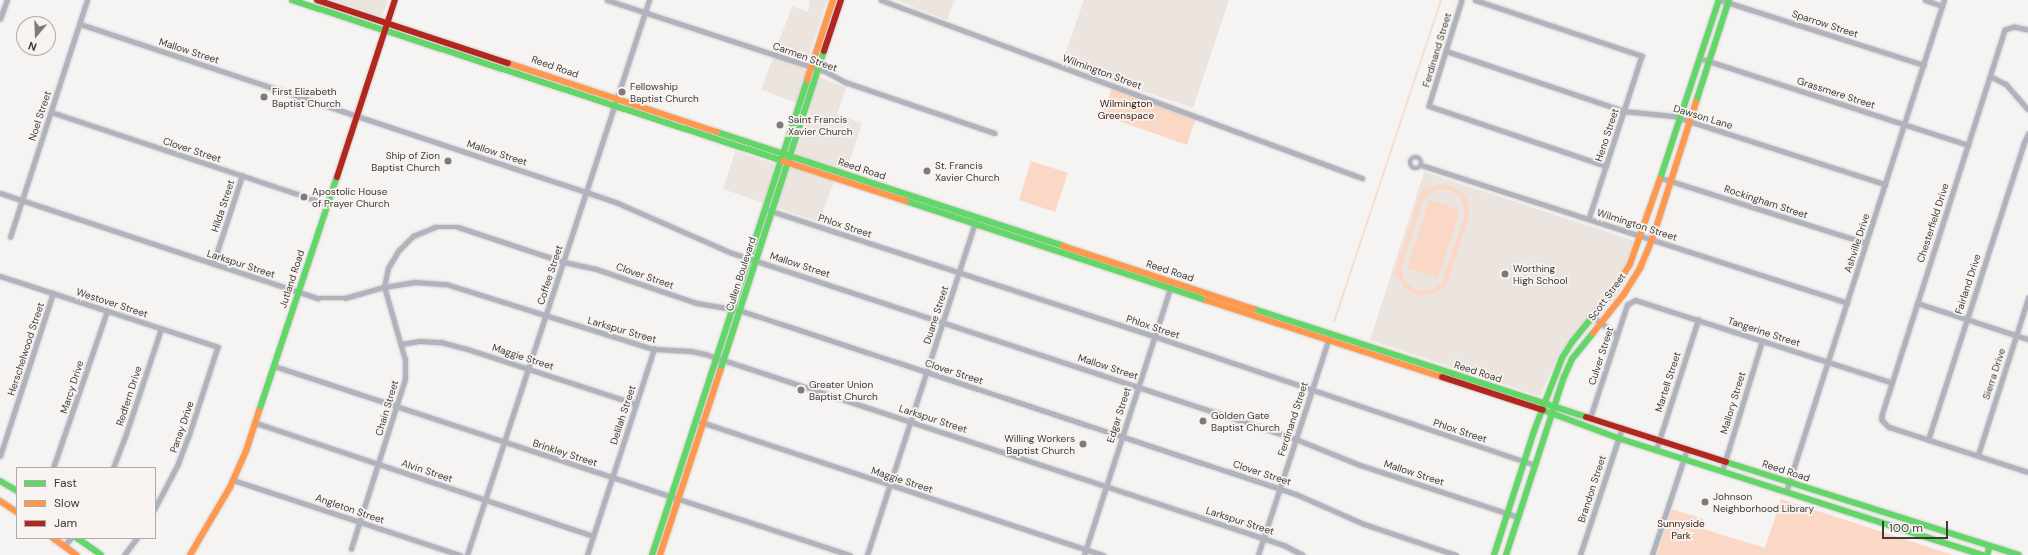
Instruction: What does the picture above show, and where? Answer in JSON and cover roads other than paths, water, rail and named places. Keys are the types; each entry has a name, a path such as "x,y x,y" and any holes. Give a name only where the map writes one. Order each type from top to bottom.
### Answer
{"street":[{"name":"Noel Street","path":"10,237 88,0"},
{"name":"Reed Road","path":"292,0 714,138 1122,274 1225,307 1330,334 1553,407 2019,555"},
{"name":"Reed Road","path":"316,0 1227,300 1328,340 1551,414 1618,438 1982,555"},
{"path":"313,7 316,0"},
{"name":"Jutland Road","path":"190,555 233,480 256,423 395,0"},
{"name":"Carmen Street","path":"607,0 811,67 845,82 995,133"},
{"name":"Coffee Street","path":"467,555 649,0"},
{"name":"Cullen Boulevard","path":"652,555 833,0"},
{"name":"Cullen Boulevard","path":"660,555 841,0"},
{"name":"Wilmington Street","path":"880,0 1362,178"},
{"name":"Ferdinand Street","path":"1462,0 1429,106 1606,166"},
{"name":"Heno Street","path":"1475,0 1642,56 1589,219"},
{"name":"Sparrow Street","path":"1719,0 1729,1 1924,65"},
{"name":"Scott Street","path":"1494,555 1524,461 1562,358 1592,316 1615,289 1630,264 1661,178 1719,0"},
{"path":"1925,0 1942,6"},
{"name":"Ashville Drive","path":"1786,492 1944,0"},
{"name":"Scott Street","path":"1506,555 1553,407 1572,359 1624,294 1640,268 1652,240 1729,1"},
{"path":"0,2 6,2 0,19"},
{"name":"Mallow Street","path":"80,24 586,192 618,203 697,238 748,258 1296,439 1360,465 1518,517"},
{"name":"Chesterfield Drive","path":"1928,440 1889,427 1884,423 1882,416 1891,382 1990,76 2007,29 2014,27 2028,30"},
{"path":"452,53 455,45"},
{"name":"Dawson Lane","path":"1446,51 1624,111 1640,114 1665,114 1680,118 1885,184"},
{"name":"Grassmere Street","path":"1699,58 1968,145"},
{"path":"527,77 530,70"},
{"path":"1990,76 2006,84 2028,109"},
{"name":"Clover Street","path":"51,112 327,204"},
{"path":"714,138 716,132"},
{"name":"Fairland Drive","path":"1928,440 1966,319 2023,145 2028,134"},
{"name":"Wilmington Street","path":"1422,165 1847,303"},
{"name":"Hilda Street","path":"213,264 242,176"},
{"path":"855,185 857,178"},
{"name":"Rockingham Street","path":"1661,178 1866,243"},
{"name":"Larkspur Street","path":"0,194 318,298 345,298 384,287 415,282 446,284 654,350 691,351 911,421 1263,538 1284,545 1303,555"},
{"path":"915,205 917,198"},
{"name":"Phlox Street","path":"765,209 1154,336 1535,465"},
{"name":"Duane Street","path":"867,555 975,225 976,217"},
{"name":"Chain Street","path":"352,549 405,379 405,360 402,344 394,324 384,287 388,268 399,250 413,236 435,227 441,227"},
{"name":"Clover Street","path":"441,227 458,227 564,262 596,269 697,303 739,310 1280,488 1364,524 1456,555"},
{"path":"1029,243 1032,235"},
{"path":"1076,258 1078,251"},
{"path":"1122,274 1125,266"},
{"name":"Westover Street","path":"0,276 218,348"},
{"name":"Edgar Street","path":"1084,555 1172,282"},
{"name":"Herschelwood Street","path":"0,456 53,293"},
{"name":"Sierra Drive","path":"1978,455 2028,298"},
{"path":"1225,307 1227,300"},
{"name":"Tangerine Street","path":"1631,301 1638,300 1891,382"},
{"name":"Culver Street","path":"1590,418 1627,305 1631,301"},
{"path":"1917,303 2028,339"},
{"name":"Marcy Drive","path":"53,467 107,311"},
{"path":"1592,316 1601,324 1617,334"},
{"name":"Martell Street","path":"1656,450 1698,320"},
{"name":"Redfern Drive","path":"113,467 124,440 161,329"},
{"name":"Ferdinand Street","path":"1258,555 1330,334"},
{"name":"Maggie Street","path":"402,344 419,341 441,342 636,404"},
{"name":"Mallory Street","path":"1722,471 1762,341"},
{"name":"Panay Drive","path":"156,507 167,488 184,451 218,348"},
{"name":"Delilah Street","path":"587,555 654,350"},
{"name":"Brinkley Street","path":"274,366 397,408 612,478 672,495 850,555"},
{"path":"1480,391 1482,384"},
{"name":"Maggie Street","path":"696,421 1104,555"},
{"name":"Alvin Street","path":"256,423 593,536"},
{"name":"Brandon Street","path":"1580,555 1622,428"},
{"path":"1928,440 2028,471"},
{"path":"1652,555 1687,449"},
{"name":"Angleton Street","path":"233,480 460,555"},
{"path":"0,481 16,490"},
{"path":"1837,509 1840,499"},
{"path":"0,502 16,511"},
{"path":"1888,524 1891,515"},
{"path":"1939,541 1942,531"},
{"path":"54,539 76,555"},
{"path":"64,546 70,539"},
{"path":"78,539 101,555"},
{"path":"124,555 136,539"},
{"path":"1987,555 1990,546"}],"waterway":[{"path":"1334,322 1441,0"}],"place":[{"name":"Fellowship Baptist Church","path":"622,92"},
{"name":"First Elizabeth Baptist Church","path":"264,97"},
{"name":"Saint Francis Xavier Church","path":"780,125"},
{"name":"Ship of Zion Baptist Church","path":"448,161"},
{"name":"St. Francis Xavier Church","path":"927,171"},
{"name":"Apostolic House of Prayer Church","path":"304,197"},
{"name":"Worthing High School","path":"1505,274"},
{"name":"Greater Union Baptist Church","path":"801,390"},
{"name":"Golden Gate Baptist Church","path":"1203,421"},
{"name":"Willing Workers Baptist Church","path":"1083,444"},
{"name":"Johnson Neighborhood Library","path":"1705,502"}],"park label":[{"name":"Wilmington Greenspace","path":"1126,108"},
{"name":"Sunnyside Park","path":"1681,528"}]}
